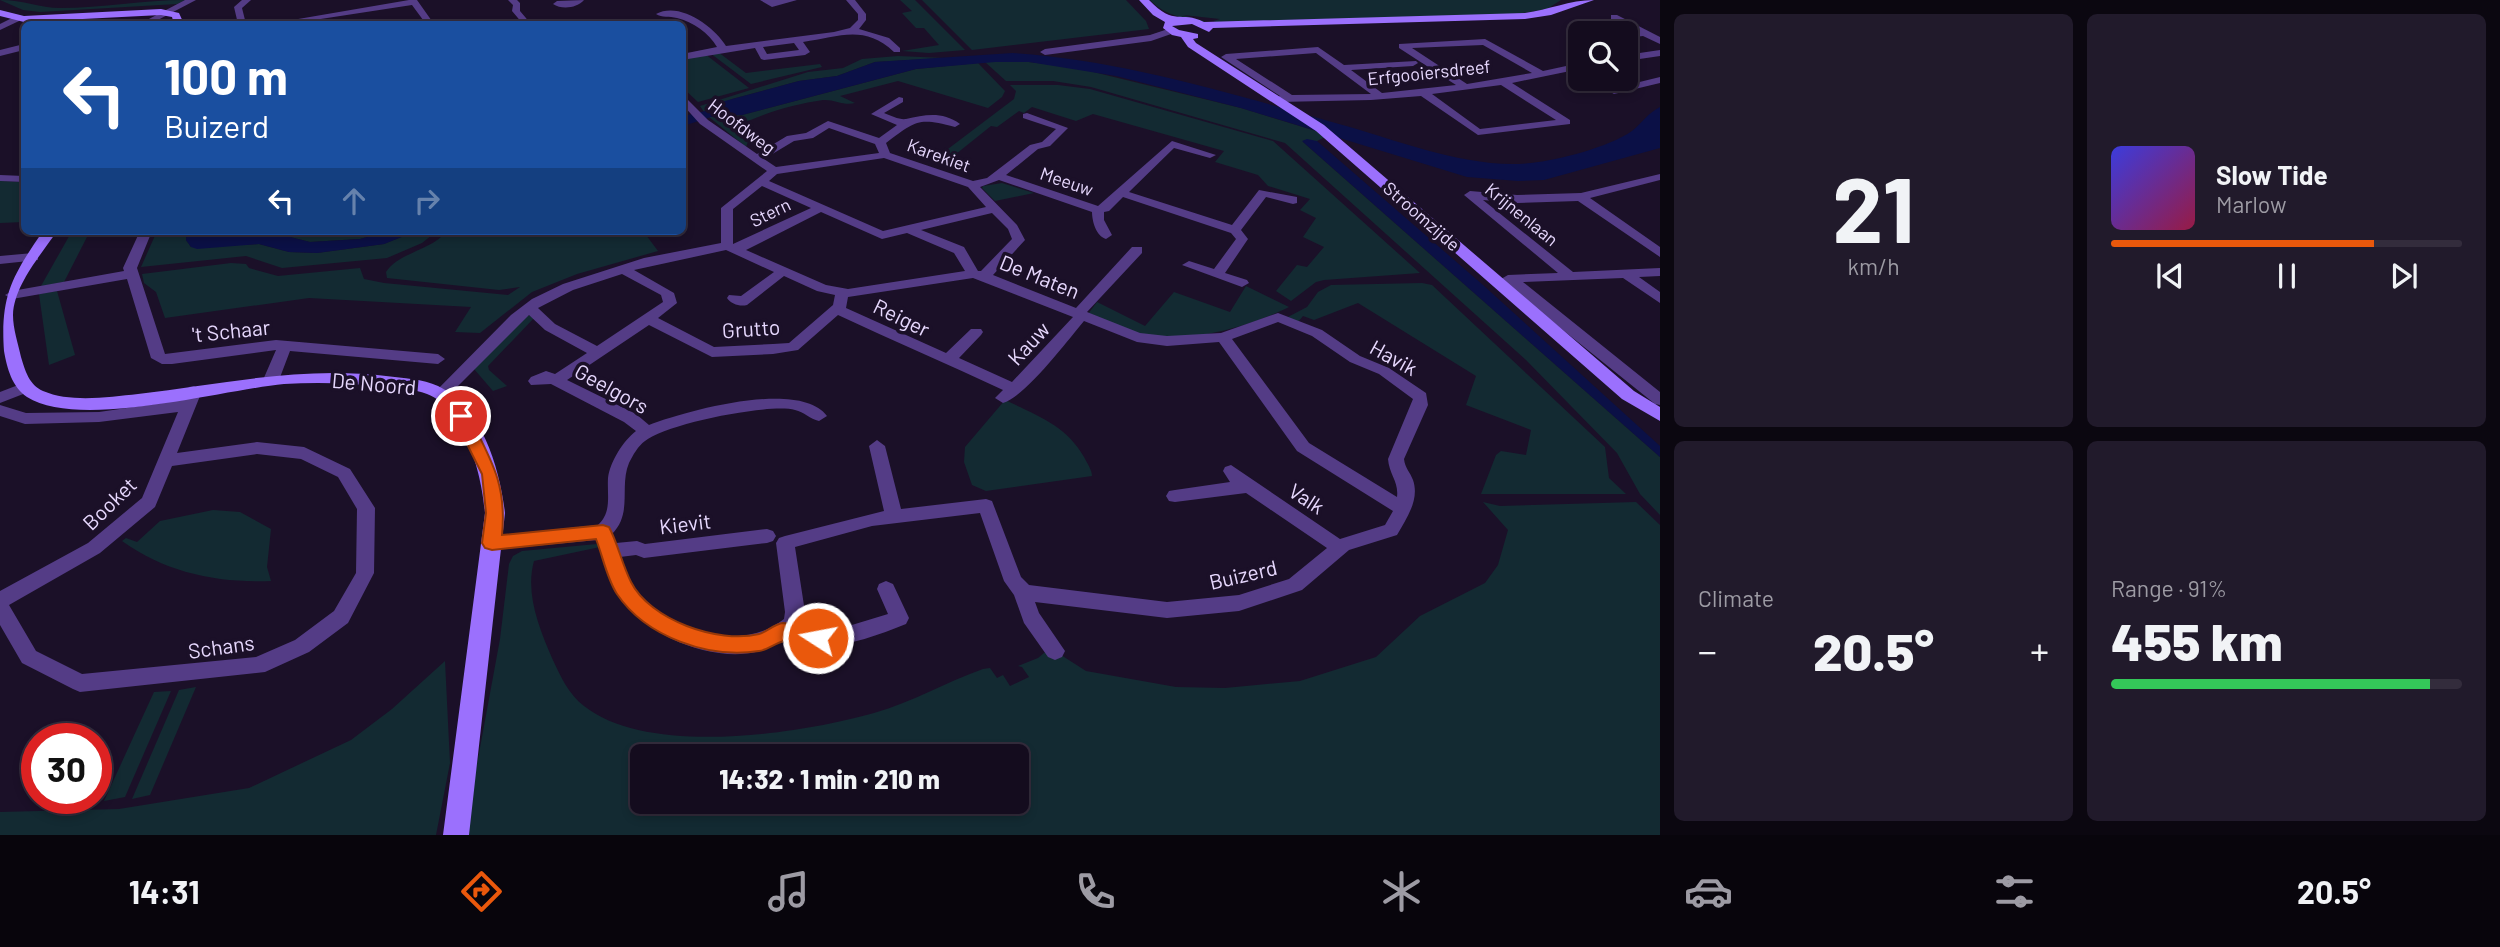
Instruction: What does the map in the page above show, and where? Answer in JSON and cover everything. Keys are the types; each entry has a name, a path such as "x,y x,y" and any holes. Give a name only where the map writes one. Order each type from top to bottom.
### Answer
{"street":[{"path":"151,20 191,0"},
{"path":"241,21 238,7 247,0"},
{"path":"512,0 517,5 516,11 524,21"},
{"path":"557,4 575,4 580,0"},
{"path":"764,0 772,4 793,0"},
{"path":"850,0 862,14 862,20 853,30"},
{"path":"1144,0 1185,35 1206,34 1207,27"},
{"path":"1045,52 1151,38 1174,24 1207,27 1244,23 1525,16 1548,13 1572,2 1589,0"},
{"path":"292,21 379,9 413,1 428,21"},
{"path":"660,14 671,12 697,23 719,39 723,49"},
{"path":"0,13 16,19 168,13 176,15 178,21"},
{"path":"1614,17 1660,41"},
{"path":"0,27 16,19"},
{"path":"686,56 758,45 764,57 805,52 797,40 853,30 886,40 897,50"},
{"path":"1638,34 1644,33"},
{"name":"Stroomzijde","path":"1185,35 1192,45 1287,102 1336,141 1629,394 1660,427"},
{"path":"1198,36 1199,44 1205,52"},
{"path":"1465,87 1402,46 1485,42 1541,74"},
{"path":"0,53 21,48"},
{"path":"1287,102 1226,57 1318,50 1380,96"},
{"path":"1638,56 1660,54"},
{"path":"1644,55 1660,64"},
{"path":"1342,68 1413,63"},
{"name":"Erfgooiersdreef","path":"1287,102 1424,93 1568,70"},
{"path":"1638,85 1660,80"},
{"path":"1424,93 1478,132 1566,122 1504,82"},
{"path":"899,100 876,114 905,124"},
{"name":"Hoofdweg","path":"686,102 704,122 774,171 727,208 731,248"},
{"path":"880,142 918,116 931,116 956,124"},
{"path":"972,185 991,181 1034,147 1045,144 1063,128 1027,116"},
{"path":"756,159 791,138 809,136 828,124 880,142 885,155"},
{"name":"Meeuw","path":"998,176 1098,209 1104,208 1172,144 1210,155"},
{"name":"Karekiet","path":"774,171 885,155 972,185 1013,228 1018,240 978,275"},
{"path":"0,177 21,179"},
{"name":"Krijnenlaan","path":"1571,277 1470,195 1517,199 1581,197 1660,177"},
{"name":"Stern","path":"762,182 882,235 993,209"},
{"path":"1630,185 1660,190"},
{"name":"Meeuw","path":"1121,193 1235,230"},
{"path":"1217,274 1242,239 1235,230 1264,193 1293,200"},
{"path":"1581,197 1660,253"},
{"name":"Stern","path":"731,248 820,208"},
{"path":"1098,209 1098,220 1106,235"},
{"name":"Stern","path":"908,229 959,250 978,275"},
{"path":"0,398 26,387 16,369 6,309 47,235"},
{"path":"12,295 131,274 130,268 144,235"},
{"path":"441,394 528,307 560,290 623,269 731,248"},
{"name":"De Maten","path":"731,248 827,290 842,293 978,275 1137,337 1167,341 1223,337 1278,317"},
{"name":"Kauw","path":"1008,393 1023,381 1137,250"},
{"path":"0,260 33,257"},
{"path":"1189,265 1242,283"},
{"path":"623,269 667,293 670,303 648,318"},
{"path":"734,298 742,302 783,271"},
{"path":"1496,280 1660,272"},
{"name":"'t Schaar","path":"131,274 159,358 173,359 271,345 438,359"},
{"path":"1627,274 1660,299"},
{"path":"1511,279 1660,400"},
{"path":"837,309 841,306 842,293"},
{"name":"Geelgors","path":"528,307 550,327 596,352"},
{"name":"Grutto","path":"648,318 712,352 793,346 837,309"},
{"name":"Reiger","path":"837,309 929,354 949,359 1008,393"},
{"name":"Havik","path":"1278,317 1317,333 1355,359 1384,370 1421,397 1396,459 1397,469 1404,475 1408,492 1403,509"},
{"name":"Geelgors","path":"556,380 648,318"},
{"name":"Reiger","path":"949,359 976,332"},
{"path":"1223,337 1303,447 1403,509"},
{"path":"271,380 279,356 286,346"},
{"name":"Geelgors","path":"536,381 546,376 556,380 630,418 648,432"},
{"name":"De Noord","path":"0,410 25,419 99,417 271,380 317,378 422,387 441,394 461,416 490,474 495,513 455,834"},
{"name":"De Noord","path":"26,387 37,395 59,401 88,403 191,398"},
{"name":"Stroomzijde","path":"1629,394 1660,415"},
{"name":"Booket","path":"0,600 94,548 149,502 191,398"},
{"path":"492,543 603,532 612,525 617,516 618,471 621,463 638,438 648,432 713,412 769,405 795,404 819,416"},
{"path":"877,446 894,516"},
{"name":"Schans","path":"0,607 29,657 80,684 258,666 302,646 341,617 365,573 366,508 344,473 304,453 257,448 166,461"},
{"name":"Valk","path":"1231,471 1235,477 1340,548"},
{"path":"1175,496 1248,486"},
{"path":"603,532 629,596 642,610 670,628 694,637 730,645 761,643 785,631 793,623 795,612 785,543 863,521 986,506 1013,581 1022,591 1031,617 1055,651"},
{"name":"Buizerd","path":"1022,591 1167,610 1231,604 1295,585 1340,548 1391,530 1403,509"},
{"name":"Kievit","path":"609,551 637,548 645,551 767,536"},
{"path":"785,631 796,636 818,638 865,632 899,618 886,589"}],"shaded area":[{"path":"0,0 60,8 185,0 177,4 40,12 23,10"},
{"path":"900,0 915,0 965,50 929,53 902,51 939,45 924,28 916,28 902,13 912,11"},
{"path":"922,0 1126,0 1146,21 1149,29 972,50"},
{"path":"1150,0 1561,0 1547,9 1518,14 1216,22 1213,21 1220,19 1183,15 1210,23 1170,14"},
{"path":"718,52 746,73 820,64 822,67 751,84 710,53"},
{"path":"1013,53 1095,63 1259,101 1434,152 1508,164 1555,159 1610,142 1632,131 1660,107 1660,148 1544,180 1467,177 1241,108 1116,76 1029,62 995,62 916,69 742,115 717,115 686,125 686,115 710,110 725,101 799,81 837,76 875,62"},
{"path":"705,54 749,88 698,102 686,91 686,59"},
{"path":"898,56 944,58 875,62 837,76 799,81 732,99 704,112 700,106 808,72 843,68 862,59"},
{"path":"985,62 1029,62 1077,68 1241,108 1316,131 1325,137 1317,141 1303,142 1660,457 1660,515 1640,494 1617,453 1526,360 1285,143 1091,87 1053,81 1006,81"},
{"path":"978,63 1005,91 1002,97 988,108 898,81 840,96 855,103 827,100 812,102 739,125 738,129 748,142 746,147 709,117 742,115 916,69"},
{"path":"1010,85 1058,85 1090,89 1273,141 1420,273 1324,280 1316,282 1291,301 1276,291 1297,265 1307,267 1324,247 1303,237 1316,218 1300,210 1310,199 1268,186 1258,175 1215,162 1224,151 1093,114 1076,121 1032,107 1024,113 1019,111 997,127 991,126 946,162 936,158 1014,99 1016,91"},
{"path":"1302,141 1317,141 1483,285 1660,446 1660,457"},
{"path":"0,181 21,182 21,222 0,223"},
{"path":"1002,183 1034,193 995,201 982,188"},
{"path":"70,235 88,235 64,282 41,286"},
{"path":"155,235 187,235 186,240 191,247 259,244 289,252 317,253 384,244 405,235 432,235 422,243 387,258 282,268 246,256 141,267"},
{"path":"187,235 282,235 310,242 360,239 374,235 405,235 384,244 317,253 289,252 259,244 197,249 191,247 186,240"},
{"path":"282,235 374,235 360,239 310,242"},
{"path":"443,235 646,235 658,251 577,274 532,292 480,333 455,332 471,307 309,298 165,318 156,292 144,283 142,274 231,263 246,264 249,268 278,276 360,268 364,279 384,283 508,295 520,287 499,290 387,278 386,272 392,265"},
{"path":"1331,285 1432,285 1605,447 1609,478 1626,494 1481,494 1496,455 1501,451 1526,455 1531,430 1466,405 1476,376 1358,303 1314,320 1303,316 1298,322 1286,318 1307,307 1318,292"},
{"path":"1246,286 1289,307 1235,327 1195,336 1175,337 1139,333 1088,314 1097,302 1145,326 1174,292 1230,312"},
{"path":"57,291 75,355 49,365 39,294"},
{"path":"526,315 535,317 488,366 507,386 493,391 474,369"},
{"path":"1005,400 1059,429 1077,446 1092,476 986,491 972,485 964,462 965,447"},
{"path":"1483,502 1500,506 1636,502 1660,525 1660,835 469,835 468,813 500,639 509,564 513,556 522,551 597,544 600,547 534,561 532,598 542,635 552,658 569,690 584,706 612,722 646,732 684,736 767,733 843,721 902,703 983,669 990,668 997,678 1003,675 1010,686 1029,677 1022,667 1018,666 1038,658 1050,648 1086,671 1176,687 1225,688 1300,681 1376,657 1420,616 1485,583 1498,565 1508,530"},
{"path":"213,510 240,512 271,529 267,567 271,581 231,580 193,574 157,561 122,541 126,538 137,542 160,521"},
{"path":"445,661 450,763 436,835 0,835 0,812 112,814 112,809 249,788 351,740 392,709"},
{"path":"196,687 150,795 132,799 179,690"},
{"path":"171,691 125,797 112,799 112,784 154,692"}],"route":[{"path":"461,416 490,474 494,490 492,543 603,532 624,588 642,610 659,623 694,637 730,645 761,643 785,631 796,636 818,638"}]}
